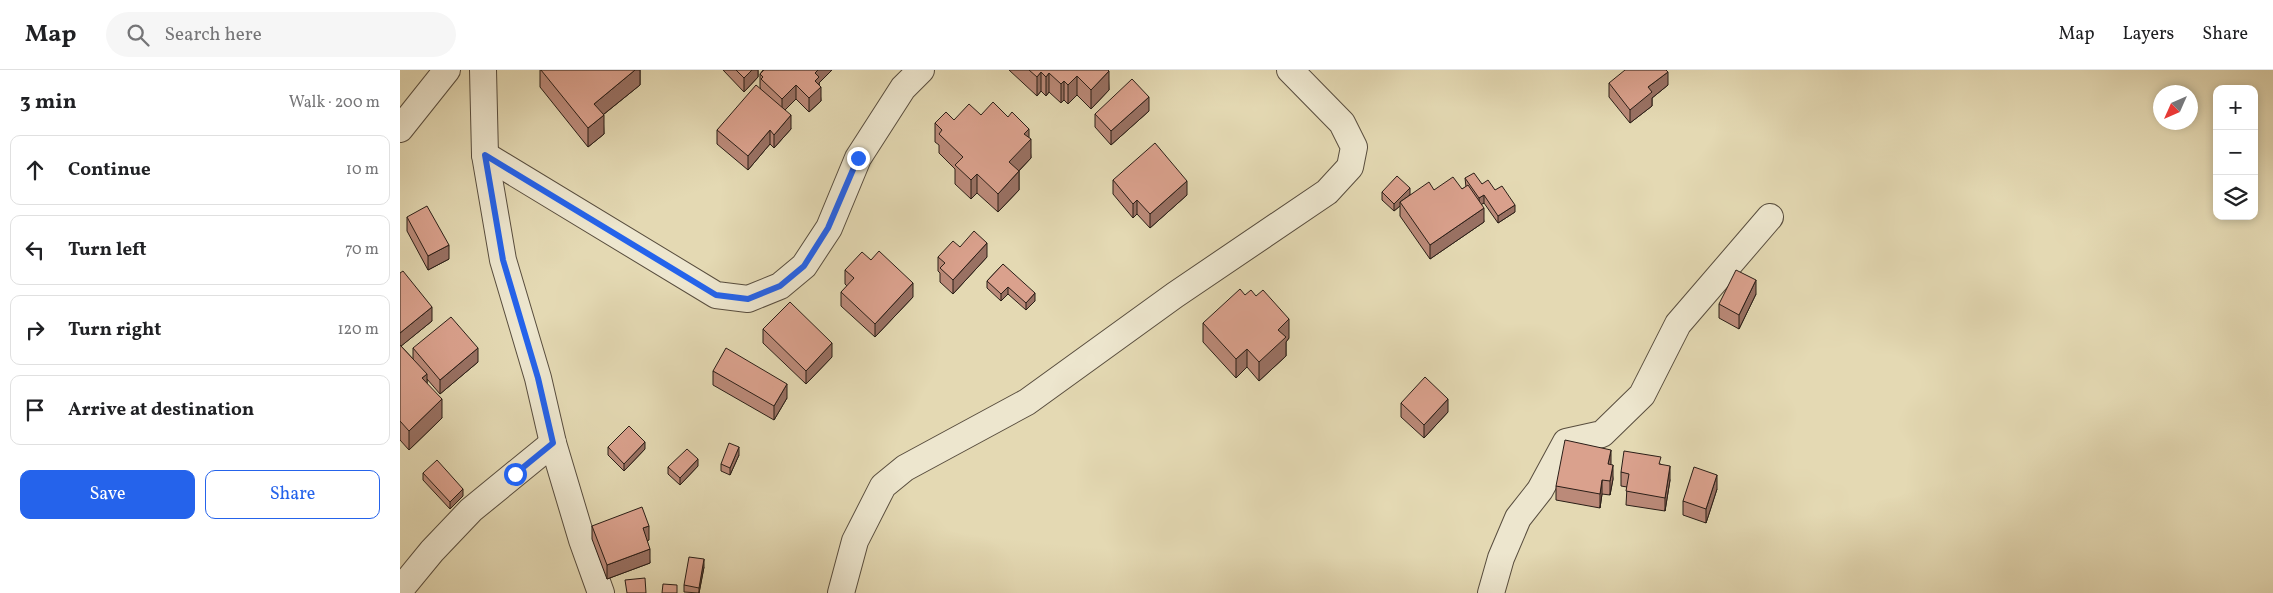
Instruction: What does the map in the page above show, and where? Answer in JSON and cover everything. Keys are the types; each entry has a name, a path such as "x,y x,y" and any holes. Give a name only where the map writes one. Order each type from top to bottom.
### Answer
{"street":[{"path":"400,129 447,70"},
{"path":"482,70 485,155 503,260 538,378 553,443 582,540 601,593"},
{"path":"485,155 716,295 748,299 780,286 804,266 828,228 858,158 903,88 921,70"},
{"path":"841,593 855,541 883,486 905,468 1027,402 1175,295 1327,192 1350,167 1354,147 1342,123 1290,70"},
{"path":"1491,593 1501,558 1518,518 1540,490 1566,442 1602,434 1642,395 1678,324 1770,217"},
{"path":"400,590 432,551 471,510 553,443"}],"building":[{"path":"541,70 635,70 594,104 604,115 588,128"},
{"path":"736,70 752,70 744,78"},
{"path":"764,70 818,70 815,73 819,77 815,81 821,87 809,98 796,85 782,99 761,79 763,77 760,74"},
{"path":"1029,70 1109,71 1091,90 1077,76 1068,85 1064,81 1061,84 1049,73 1046,77 1041,72 1037,77"},
{"path":"1625,70 1666,70 1668,72 1648,87 1652,92 1630,110 1609,83"},
{"path":"1132,79 1149,97 1111,131 1095,114"},
{"path":"756,85 791,115 774,135 770,130 748,156 717,130"},
{"path":"993,102 1008,117 1012,112 1029,129 1024,134 1031,139 1009,162 1019,171 998,194 977,174 971,180 955,165 963,157 939,134 942,130 935,123 946,112 954,120 969,104 981,115"},
{"path":"1155,143 1187,181 1150,214 1137,200 1133,204 1113,180"},
{"path":"1474,173 1482,184 1488,180 1495,190 1502,186 1515,205 1498,216 1484,195 1479,198 1465,178"},
{"path":"1397,176 1410,188 1394,204 1382,192"},
{"path":"1453,177 1462,189 1468,185 1484,208 1430,245 1400,202 1429,182 1434,190"},
{"path":"427,206 449,245 428,256 407,217"},
{"path":"974,231 987,243 953,280 940,268 945,263 938,257 953,241 960,247"},
{"path":"879,251 913,283 875,324 841,292 854,278 845,270 862,252 871,260"},
{"path":"1003,264 1035,293 1026,303 1008,287 1001,294 987,281"},
{"path":"1736,270 1756,280 1739,315 1719,304"},
{"path":"403,271 432,307 400,333 400,273"},
{"path":"1240,289 1245,295 1251,290 1256,296 1263,290 1289,319 1278,330 1286,337 1259,362 1247,349 1236,359 1203,323"},
{"path":"790,302 832,343 806,371 763,329"},
{"path":"451,317 478,348 440,380 413,348"},
{"path":"400,345 427,374 422,378 442,399 409,431 400,421"},
{"path":"726,348 787,384 774,406 713,371"},
{"path":"1425,377 1448,399 1424,425 1401,403"},
{"path":"629,426 645,442 624,464 608,447"},
{"path":"1565,440 1611,450 1608,464 1613,465 1610,481 1602,480 1600,494 1556,486"},
{"path":"729,443 739,447 730,468 721,464"},
{"path":"687,449 698,459 680,478 668,467"},
{"path":"1624,451 1661,457 1659,464 1670,466 1665,498 1626,491 1629,474 1621,472"},
{"path":"437,460 463,489 450,502 423,473"},
{"path":"1694,467 1717,475 1706,509 1683,501"},
{"path":"642,507 649,526 643,528 650,549 607,565 592,526"},
{"path":"689,557 704,559 699,588 684,585"},
{"path":"645,578 646,593 627,593 625,580"},
{"path":"663,584 677,585 677,593 662,593"}],"route":[{"path":"515,474 553,443 538,378 503,260 485,155 716,295 748,299 780,286 804,266 828,228 858,158"}]}
